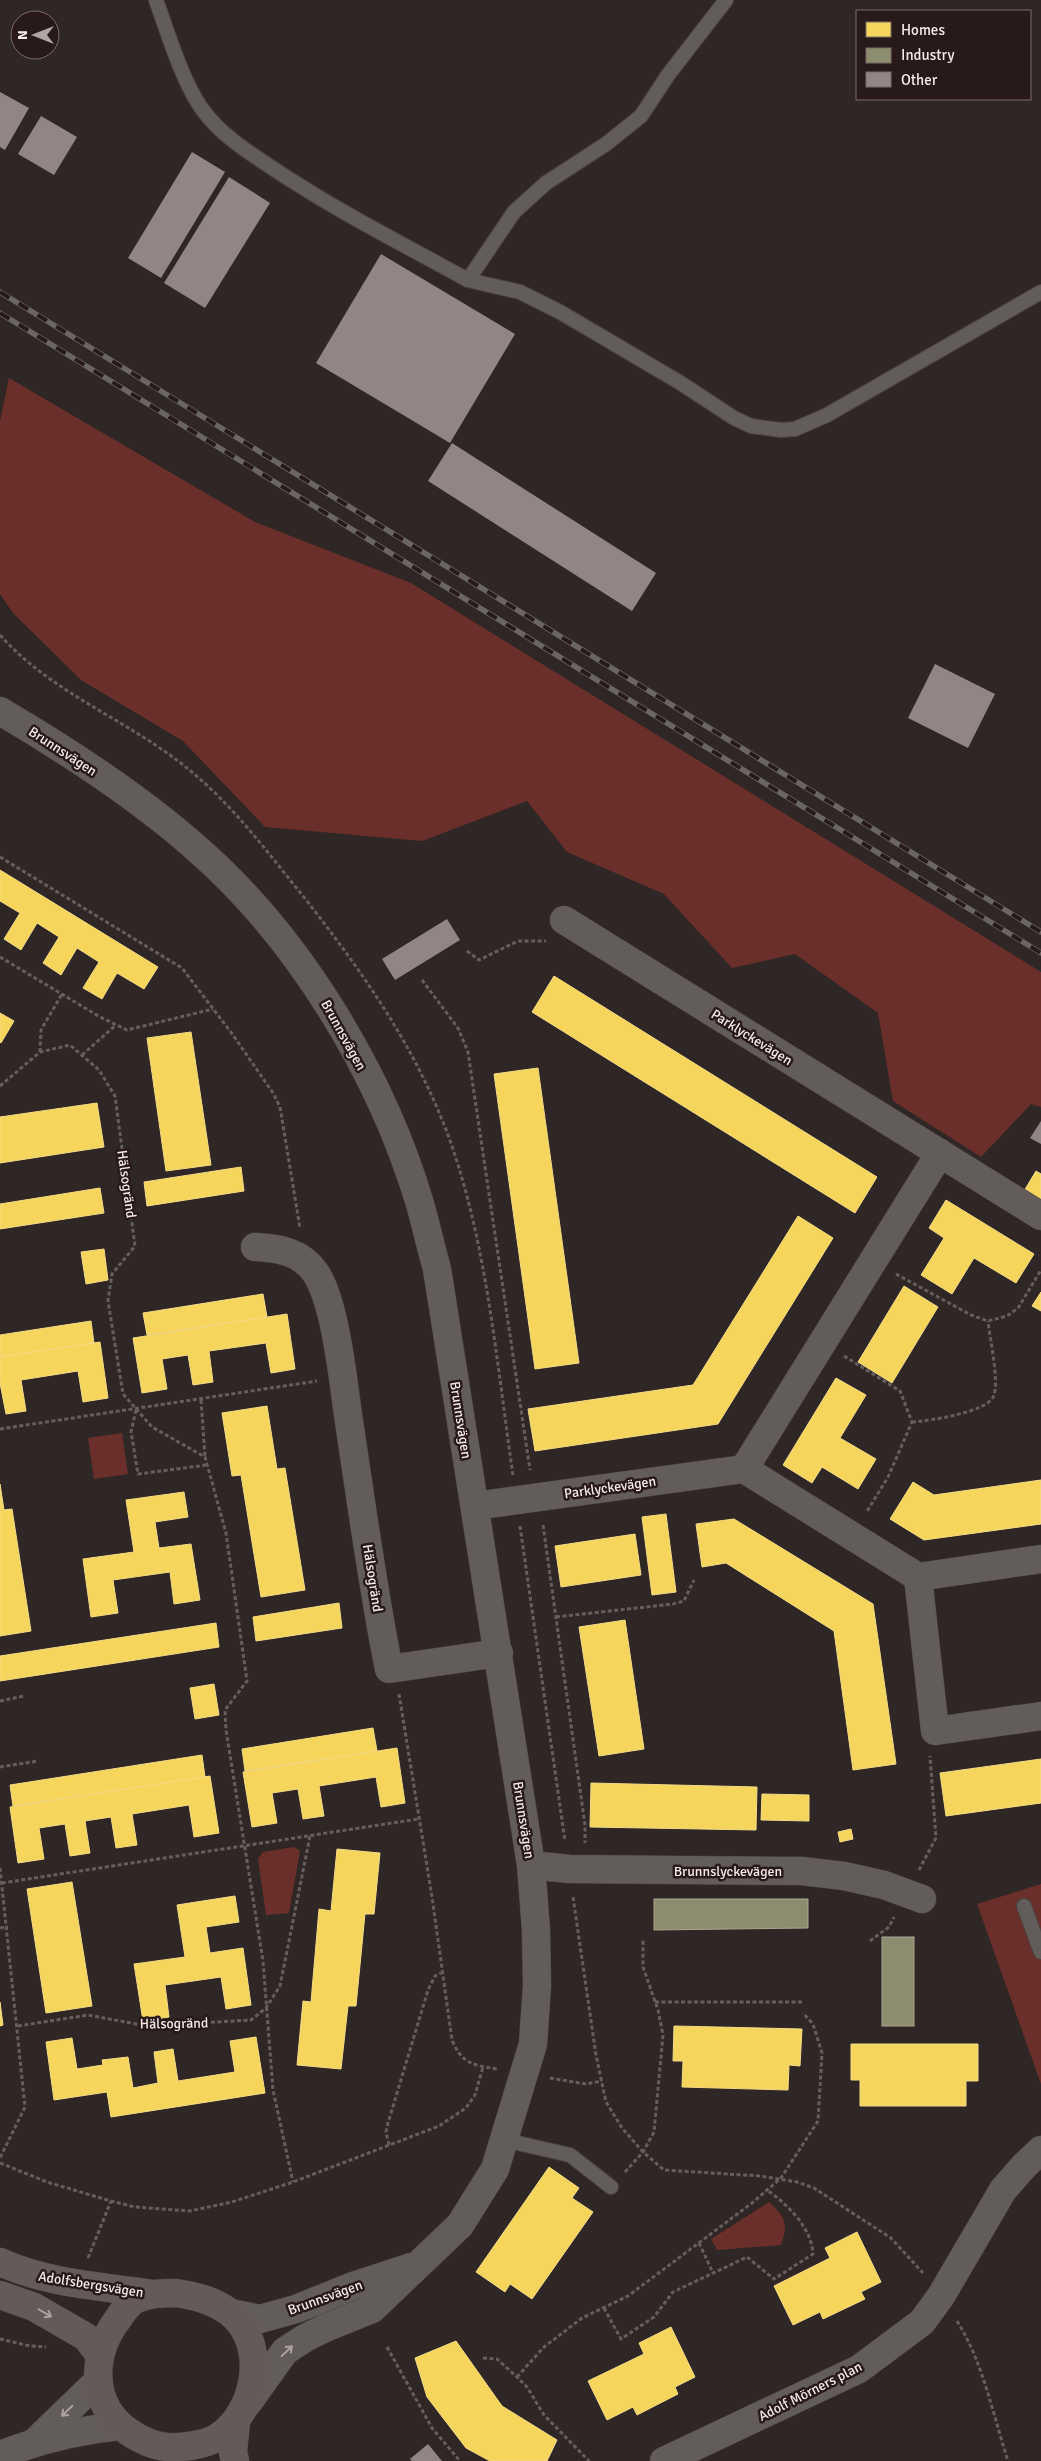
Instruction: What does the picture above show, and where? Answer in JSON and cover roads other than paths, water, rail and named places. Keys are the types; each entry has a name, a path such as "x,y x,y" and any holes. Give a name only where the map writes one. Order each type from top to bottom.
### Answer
{"main road":[{"name":"Adolfsbergsvägen","path":"0,2262 31,2274 76,2284 153,2294"},
{"path":"178,2461 129,2433 104,2406 98,2381 99,2354 109,2330 124,2310 137,2298 153,2294 176,2293 197,2296 214,2303 230,2313 242,2327 251,2344 253,2385 242,2413 233,2452 235,2461"},
{"path":"0,2295 34,2307 86,2336 99,2354"},
{"path":"129,2433 166,2447 195,2445 218,2438 242,2413"}],"street":[{"name":"Brunnsvägen","path":"0,711 88,766 159,816 196,847 248,898 298,957 343,1028 387,1116 419,1202 437,1269 531,1864 536,1930 537,1986 533,2044 495,2169 460,2225 372,2309 318,2331 285,2351 242,2413"},
{"name":"Parklyckevägen","path":"570,924 1041,1216"},
{"path":"940,1153 744,1469 918,1577 1041,1559"},
{"name":"Hälsogränd","path":"255,1247 276,1248 298,1255 315,1272 327,1295 342,1377 378,1614 389,1669 499,1653"},
{"name":"Parklyckevägen","path":"475,1506 744,1469"},
{"path":"918,1577 935,1731 1041,1716"},
{"name":"Brunnslyckevägen","path":"531,1864 584,1869 802,1871 844,1876 914,1896"},
{"name":"Adolf Mörners plan","path":"664,2461 859,2369 922,2322 940,2296 1003,2190 1041,2150"},
{"name":"Brunnsvägen","path":"230,2313 260,2319 296,2309 353,2286 417,2264"},
{"path":"36,2441 98,2381"},
{"path":"0,2455 36,2441 83,2430 129,2433"}],"lane":[{"path":"156,0 185,75 200,106 218,130 241,148 335,208 468,280 520,292 560,312 679,382 734,418 751,426 781,430 795,429 827,415 1041,292"},
{"path":"468,280 514,212 546,183 606,144 641,116 668,75 726,0"},
{"path":"1024,1906 1041,1952"},
{"path":"504,2140 570,2155 611,2187"}],"railway":[{"path":"0,292 1041,932"},
{"path":"0,313 1041,953"}]}
